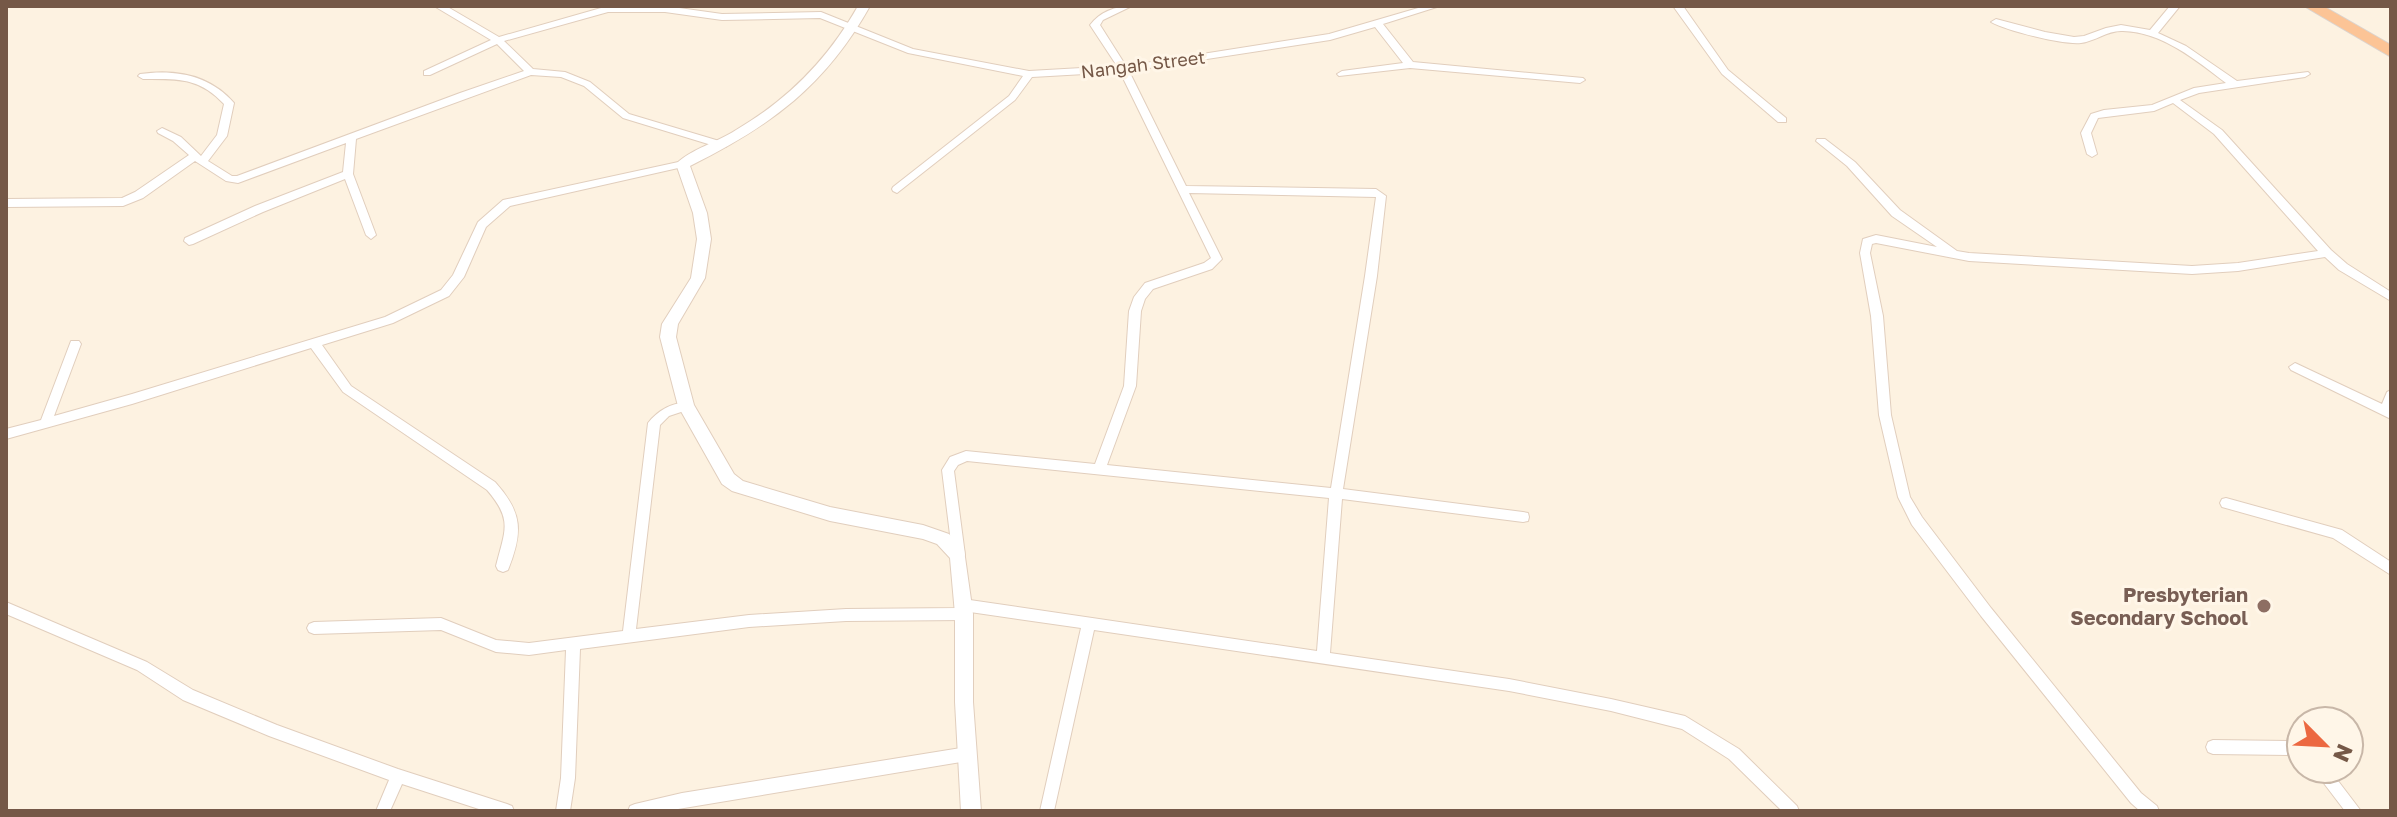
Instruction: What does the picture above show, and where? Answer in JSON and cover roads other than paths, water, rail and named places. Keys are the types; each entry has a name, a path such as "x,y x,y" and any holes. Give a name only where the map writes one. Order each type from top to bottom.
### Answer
{"highway":[{"path":"2312,6 2391,52"}],"street":[{"path":"439,6 498,40 530,72"},
{"path":"6,434 389,320 445,293 458,277 482,225 507,203 683,164 722,145 760,124 807,87 864,6"},
{"path":"1100,468 1130,386 1135,311 1140,297 1149,286 1208,266 1217,259 1123,69 1095,25 1100,18 1127,6"},
{"name":"Nangah Street","path":"819,10 911,51 1029,74 1123,69 1330,37 1435,6"},
{"path":"1678,6 1725,72 1782,120"},
{"path":"2152,34 2175,6"},
{"path":"427,73 498,40 608,9 665,9 722,17 819,10"},
{"path":"1996,22 2073,40 2090,38 2110,29 2152,34 2187,51 2236,85"},
{"path":"1378,24 1410,65"},
{"path":"1342,74 1410,65 1580,80"},
{"path":"162,131 230,179 238,180 530,72 562,74 587,84 626,116 722,145"},
{"path":"897,189 1012,98 1029,74"},
{"path":"2092,154 2086,133 2094,116 2106,112 2151,109 2197,90 2305,74"},
{"path":"6,203 123,202 199,158 222,136 229,103 215,86 196,79 143,76"},
{"path":"2173,99 2218,132 2327,253 2343,267 2391,297"},
{"path":"351,138 348,174 371,235"},
{"path":"1821,141 1851,164 1896,213 1957,255"},
{"path":"683,164 700,213 704,239 698,278 670,324 668,337 686,406 728,479 738,486 830,514 923,532 943,539 958,555"},
{"path":"189,241 348,174"},
{"path":"1181,189 1376,193 1381,196 1336,494 1323,658"},
{"path":"2152,811 2136,798 1986,612 1917,521 1904,497 1885,415 1877,316 1865,253 1867,242 1876,239 1957,255 2192,270 2238,267 2327,253"},
{"path":"314,343 347,389 491,486 508,503 514,519 503,566"},
{"path":"45,424 75,344"},
{"path":"2295,367 2388,413 2391,395"},
{"path":"629,635 654,423 665,413 686,406"},
{"path":"971,811 964,609 948,470 954,461 966,456 1100,468 1523,517"},
{"path":"2226,503 2337,534 2391,569"},
{"path":"6,608 142,666 188,695 274,731 507,811"},
{"path":"314,628 441,624 496,646 529,649 763,620 964,609 1089,623 1509,685 1685,723 1734,754 1792,811"},
{"path":"1047,811 1089,623"},
{"path":"563,811 568,778 573,643"},
{"path":"2213,747 2285,748"},
{"path":"635,811 682,800 967,754"},
{"path":"383,811 398,776"},
{"path":"2333,785 2354,811"}],"place":[{"name":"Presbyterian Secondary School","path":"2264,606"}]}
